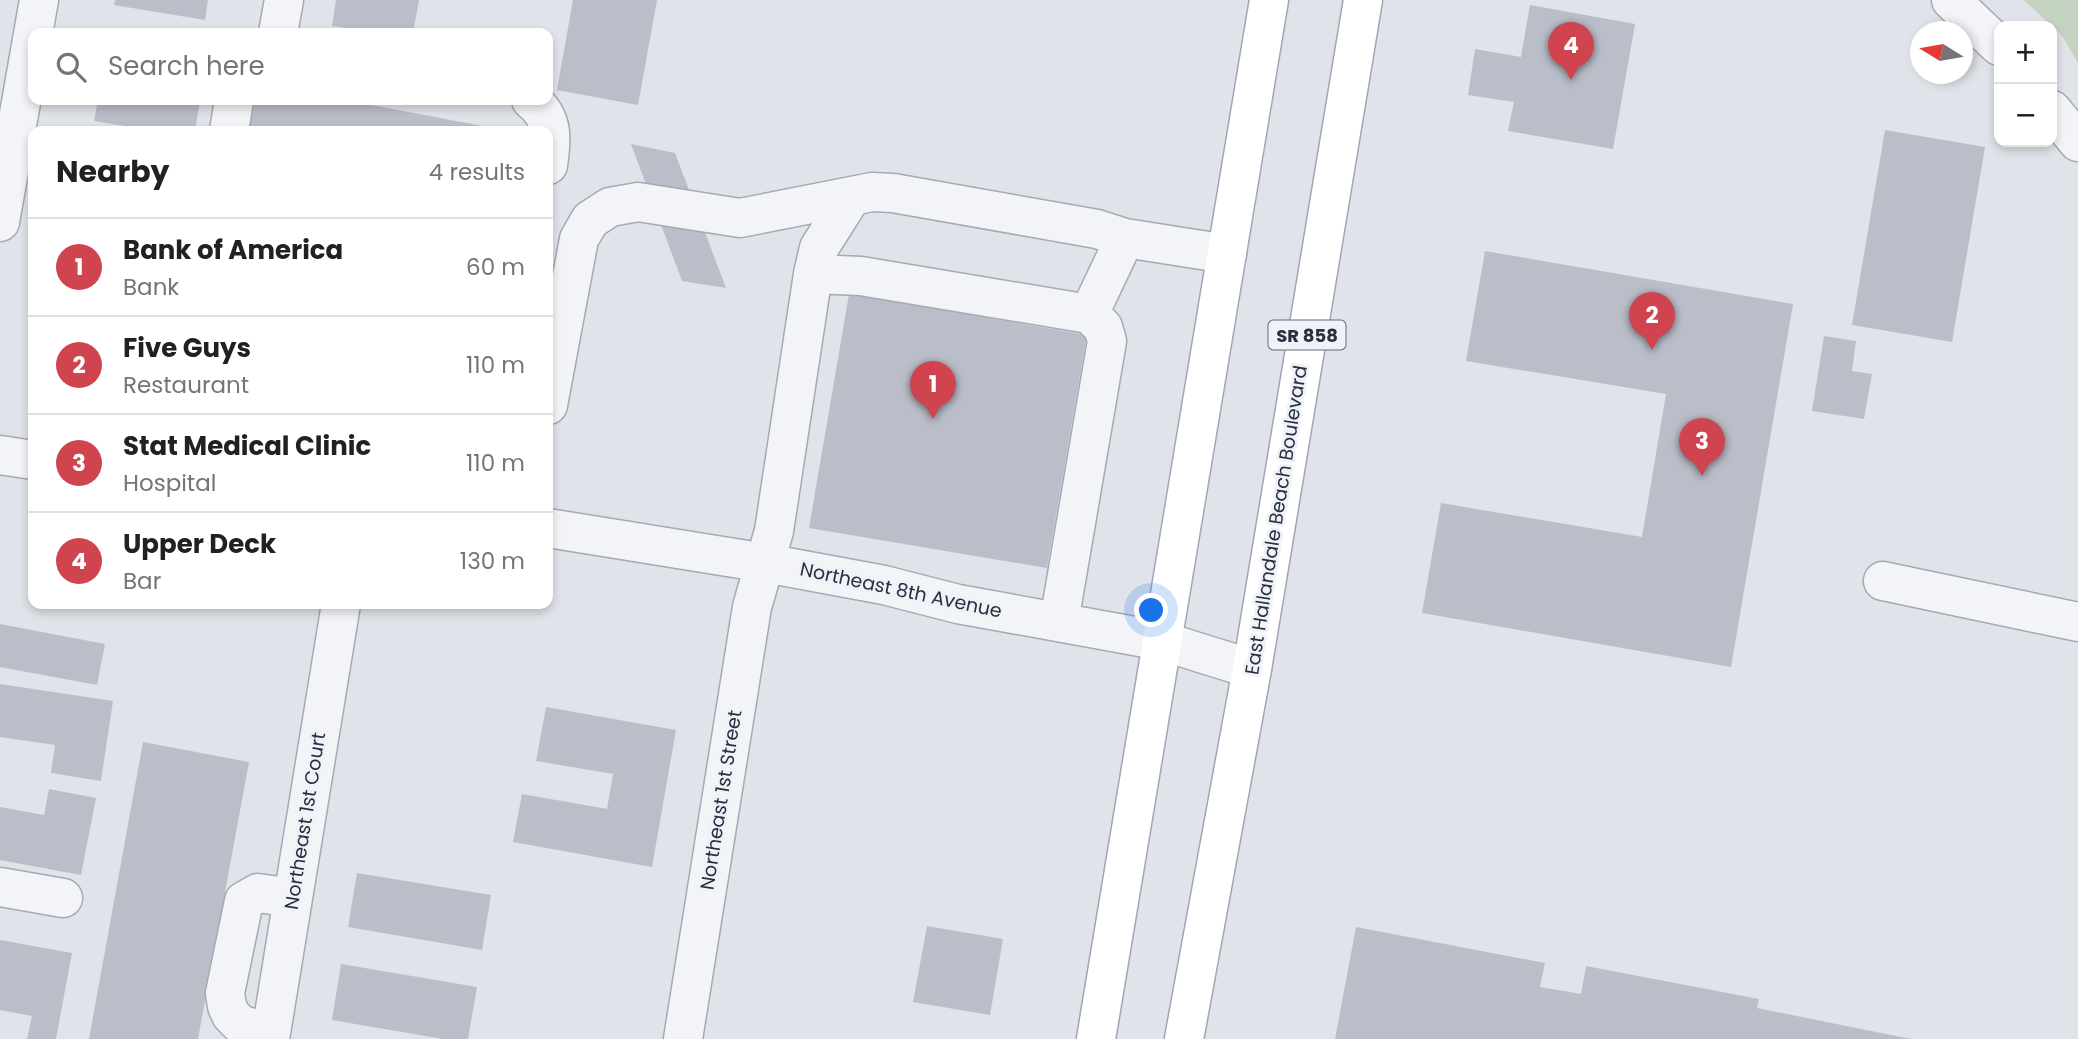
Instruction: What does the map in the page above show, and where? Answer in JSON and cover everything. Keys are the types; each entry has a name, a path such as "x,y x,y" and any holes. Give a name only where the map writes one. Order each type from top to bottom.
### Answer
{"main road":[{"path":"1096,1039 1269,0"},
{"name":"East Hallandale Beach Boulevard","path":"1184,1039 1252,669 1363,0"}],"street":[{"path":"34,28 39,0"},
{"path":"279,28 284,0"},
{"path":"1951,0 1994,41"},
{"path":"0,222 28,63"},
{"path":"230,126 233,105"},
{"path":"537,105 551,126"},
{"path":"2057,116 2078,142"},
{"path":"553,378 579,239 590,220 610,207 638,202 740,218 872,192 893,193 1097,229 1125,238 1227,254"},
{"name":"Northeast 1st Street","path":"683,1039 752,607 774,531 783,482 813,274 819,248 852,196"},
{"path":"1089,314 1125,238"},
{"path":"813,274 860,276 1089,314 1103,327 1107,341 1059,622"},
{"path":"0,455 28,459"},
{"name":"Northeast 8th Avenue","path":"553,529 765,562 884,585 958,604 1162,641 1252,669"},
{"path":"1882,581 2078,621"},
{"name":"Northeast 1st Court","path":"270,1037 340,609"},
{"path":"0,887 63,898"},
{"path":"270,1037 240,1024 231,1015 225,993 244,901 258,892 293,898"}],"green space":[{"path":"2024,0 2078,0 2078,63 2057,31 2057,21 2046,21"}],"building":[{"path":"115,0 208,0 205,20 114,5"},
{"path":"336,0 419,0 414,28 332,26"},
{"path":"573,0 657,0 638,105 557,90"},
{"path":"1530,5 1635,24 1613,149 1508,131 1514,102 1468,95 1475,49 1521,57"},
{"path":"97,105 199,105 196,126 125,126 94,121"},
{"path":"250,105 371,105 483,126 246,126"},
{"path":"1885,130 1985,147 1952,342 1852,325"},
{"path":"631,144 675,153 726,288 682,281"},
{"path":"1485,251 1793,304 1731,667 1422,613 1441,503 1642,537 1666,394 1466,361"},
{"path":"849,294 1087,335 1047,568 809,528"},
{"path":"1824,336 1856,341 1852,371 1872,374 1864,419 1812,411"},
{"path":"0,624 105,644 97,685 0,667"},
{"path":"0,684 113,701 101,781 51,773 55,745 0,737"},
{"path":"546,707 676,730 652,867 513,842 522,794 607,809 613,774 536,761"},
{"path":"143,742 249,762 198,1039 89,1039"},
{"path":"49,789 96,798 81,875 0,860 0,807 44,815"},
{"path":"357,873 491,895 482,950 348,927"},
{"path":"927,926 1003,939 990,1015 913,1002"},
{"path":"1356,927 1545,963 1540,987 1581,994 1586,966 1759,999 1757,1008 1911,1039 1335,1039"},
{"path":"0,940 72,953 56,1039 27,1039 32,1016 0,1010"},
{"path":"341,964 477,987 468,1039 443,1039 332,1020"}],"place":[{"name":"Upper Deck","path":"1571,80"},
{"name":"Five Guys","path":"1652,350"},
{"name":"Bank of America","path":"933,419"},
{"name":"Stat Medical Clinic","path":"1702,476"}]}
